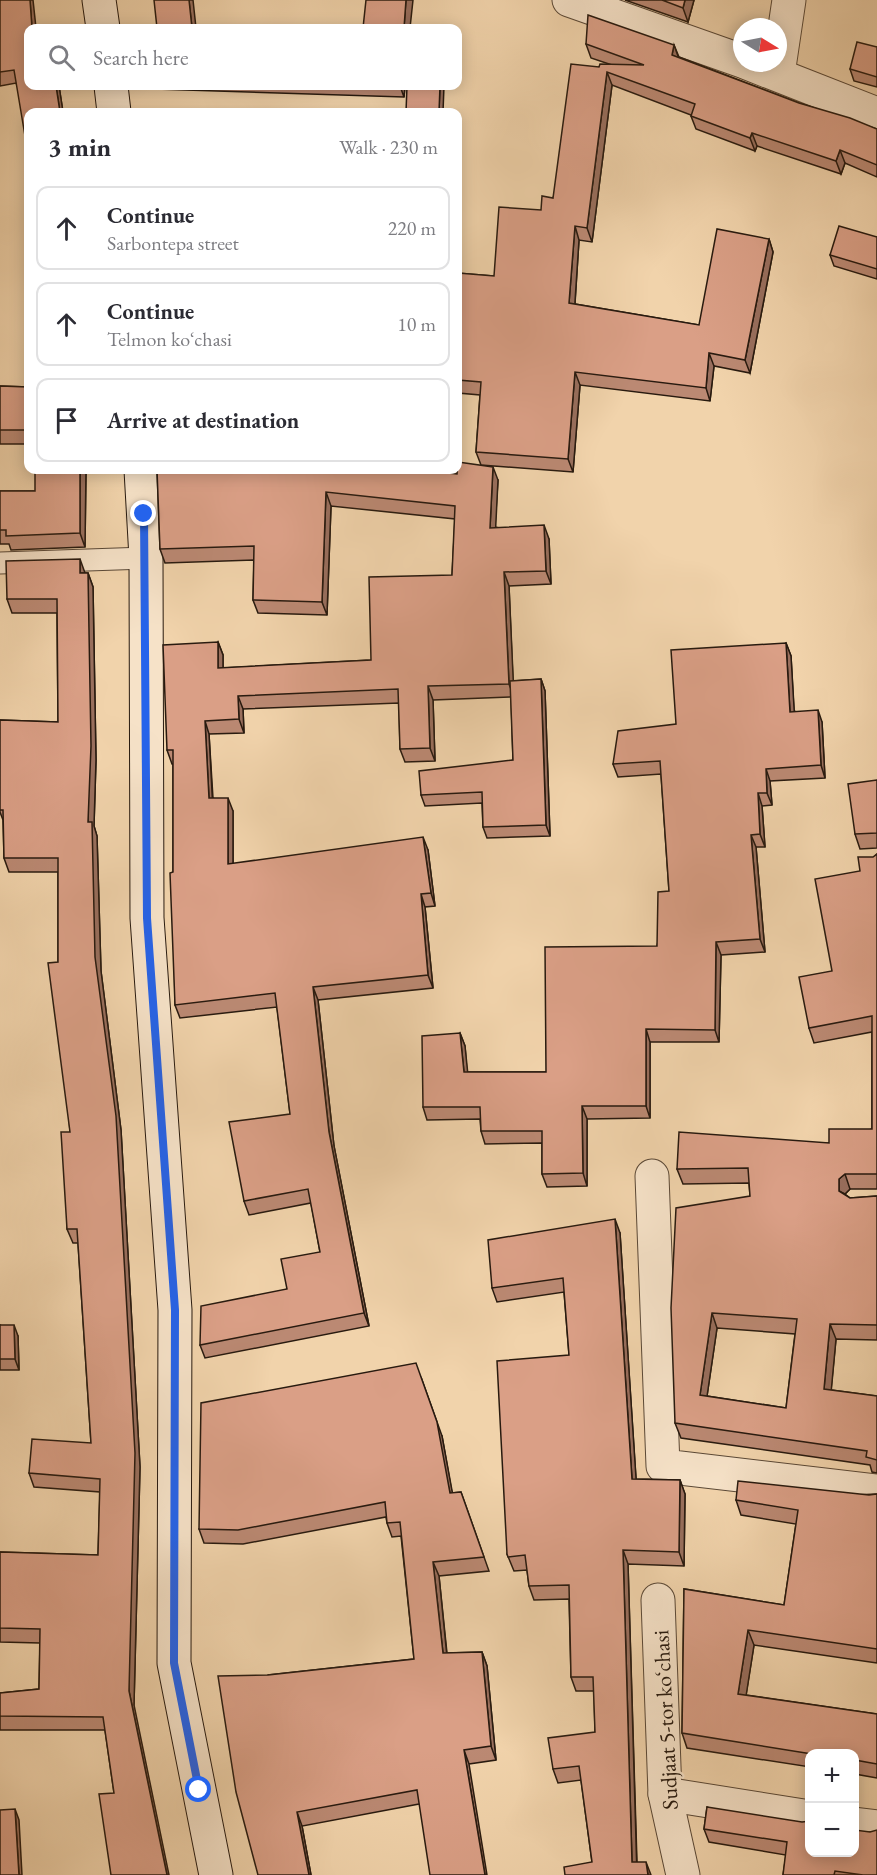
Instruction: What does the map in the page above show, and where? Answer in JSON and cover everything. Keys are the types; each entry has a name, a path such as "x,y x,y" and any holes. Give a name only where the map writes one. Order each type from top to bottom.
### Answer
{"street":[{"path":"99,0 102,24"},
{"path":"569,0 733,58"},
{"path":"778,74 789,0"},
{"path":"772,72 877,114"},
{"path":"111,90 114,108"},
{"path":"141,474 146,558 147,918 175,1310 174,1663 216,1875"},
{"path":"652,1176 663,1466 877,1491"},
{"name":"Sudjaat 5-tor koʻchasi","path":"658,1600 665,1794 683,1875"},
{"path":"665,1794 805,1816"},
{"path":"859,1825 877,1827"}],"lane":[{"path":"0,563 146,558"}],"building":[{"path":"0,0 30,0 32,24 24,24 24,90 57,90 59,108 24,108 24,130 14,70 0,72"},
{"path":"154,0 189,0 192,24 157,24"},
{"path":"366,0 406,0 404,24 363,24"},
{"path":"662,0 685,0 683,8"},
{"path":"588,15 674,45 672,55 799,103 850,118 877,129 877,165 840,150 836,161 752,133 750,138 691,116 695,104 607,72 587,228 575,226 569,303 699,325 717,229 769,239 745,360 709,353 706,388 575,372 568,459 476,452 481,382 462,380 462,273 494,276 499,207 541,210 542,196 553,198 571,64 599,67 600,64 644,65 586,44"},
{"path":"857,42 877,47 877,77 850,69"},
{"path":"407,90 440,90 439,108 406,108"},
{"path":"839,226 877,237 877,269 830,255"},
{"path":"0,386 24,387 24,430 0,430"},
{"path":"462,463 493,467 490,528 544,525 546,571 504,572 509,684 428,686 430,748 400,749 398,689 238,696 239,719 205,721 209,798 228,798 228,864 423,837 431,893 421,894 428,975 313,987 329,1132 364,1313 200,1345 201,1306 287,1289 281,1259 320,1252 308,1189 244,1201 229,1122 290,1114 275,993 175,1005 170,873 173,872 173,750 167,750 163,645 218,642 218,668 371,660 369,577 452,575 455,506 326,492 322,602 253,600 254,546 160,549 157,474 462,474"},
{"path":"35,474 80,474 80,533 6,536 6,530 0,530 0,491 35,491"},
{"path":"80,559 80,573 88,573 91,746 88,822 92,822 95,957 116,1116 135,1453 129,1691 167,1875 111,1875 99,1794 114,1793 103,1717 0,1716 0,1693 39,1689 40,1629 0,1628 0,1552 98,1555 100,1479 29,1473 32,1439 91,1443 77,1229 67,1229 61,1132 70,1132 48,963 58,962 58,858 4,858 3,810 0,810 0,720 58,722 57,599 7,599 6,561"},
{"path":"786,643 790,712 818,710 821,765 766,769 767,793 758,793 760,834 751,835 760,939 716,942 715,1030 646,1029 646,1106 582,1106 583,1173 542,1174 542,1131 481,1131 480,1107 423,1107 422,1036 460,1033 464,1072 546,1072 545,947 657,946 658,892 669,891 660,761 613,764 618,731 676,724 671,650"},
{"path":"541,679 546,825 483,827 482,792 421,795 419,771 513,760 510,681"},
{"path":"877,780 877,833 855,834 848,784"},
{"path":"877,854 877,1174 845,1174 839,1179 839,1191 850,1198 877,1196 877,1325 830,1324 824,1389 877,1396 877,1460 866,1457 867,1451 675,1423 671,1308 676,1208 750,1196 748,1168 677,1169 679,1132 829,1143 829,1129 872,1129 872,1016 809,1028 799,977 832,971 815,879 860,871 858,857 873,857","holes":["712,1313 797,1319 786,1408 700,1395"]},
{"path":"615,1219 632,1479 680,1480 679,1552 623,1550 632,1862 646,1862 648,1875 565,1875 564,1867 592,1862 579,1766 553,1769 548,1738 595,1732 593,1677 571,1677 569,1585 529,1586 525,1555 508,1557 507,1554 497,1361 569,1355 563,1278 492,1288 488,1240"},
{"path":"0,1325 14,1325 15,1359 0,1359"},
{"path":"416,1363 437,1422 450,1493 461,1492 484,1557 433,1562 443,1653 482,1652 491,1746 464,1750 485,1875 430,1875 417,1790 297,1812 309,1875 258,1875 236,1792 218,1676 268,1675 414,1659 400,1522 387,1523 385,1502 238,1530 199,1529 201,1403"},
{"path":"738,1481 877,1494 877,1649 748,1630 738,1694 877,1714 877,1764 859,1761 859,1749 805,1749 805,1753 682,1733 684,1589 784,1605 798,1510 736,1500"},
{"path":"707,1807 805,1822 805,1857 859,1857 859,1831 877,1830 877,1875 835,1871 834,1875 783,1875 787,1842 704,1829"},
{"path":"15,1809 19,1875 0,1875 0,1810"}],"route":[{"path":"144,514 147,918 175,1310 174,1663 199,1790"}]}
